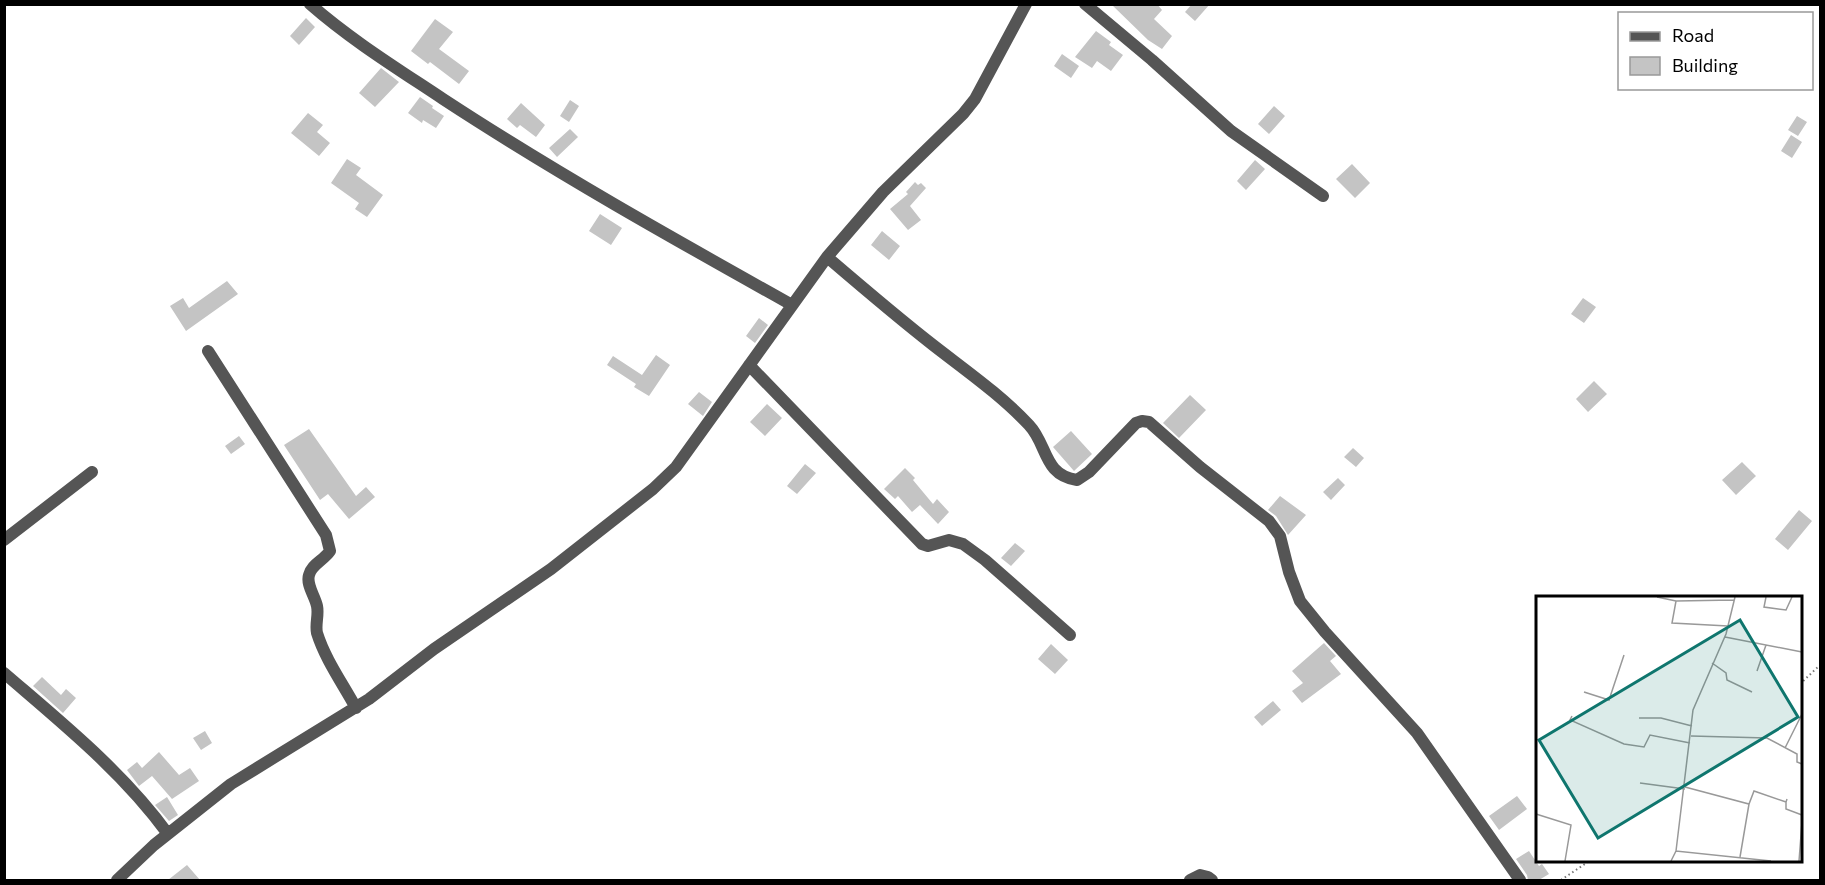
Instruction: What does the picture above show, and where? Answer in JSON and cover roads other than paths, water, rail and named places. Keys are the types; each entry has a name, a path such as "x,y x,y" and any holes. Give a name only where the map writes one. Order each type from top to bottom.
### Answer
{"street":[{"path":"310,4 335,27 500,136 674,239 792,305"},
{"path":"117,880 168,834 231,784 356,708 434,649 551,569 653,489 676,467 827,257 883,192 963,114 975,99 1026,4"},
{"path":"1085,4 1232,131 1323,196"},
{"path":"827,257 985,386 1029,425 1050,464 1059,474 1077,480 1089,472 1136,423 1149,422 1200,467 1269,521 1280,536 1289,572 1300,600 1417,734 1520,880"},
{"path":"208,351 326,536 330,551 312,569 308,583 318,609 315,621 318,634 356,708"},
{"path":"749,365 922,544 928,546 949,540 963,544 985,560 1070,635"},
{"path":"4,540 92,472"},
{"path":"4,673 108,765 150,810 168,834"},
{"path":"1190,880 1200,875 1212,880"}]}
